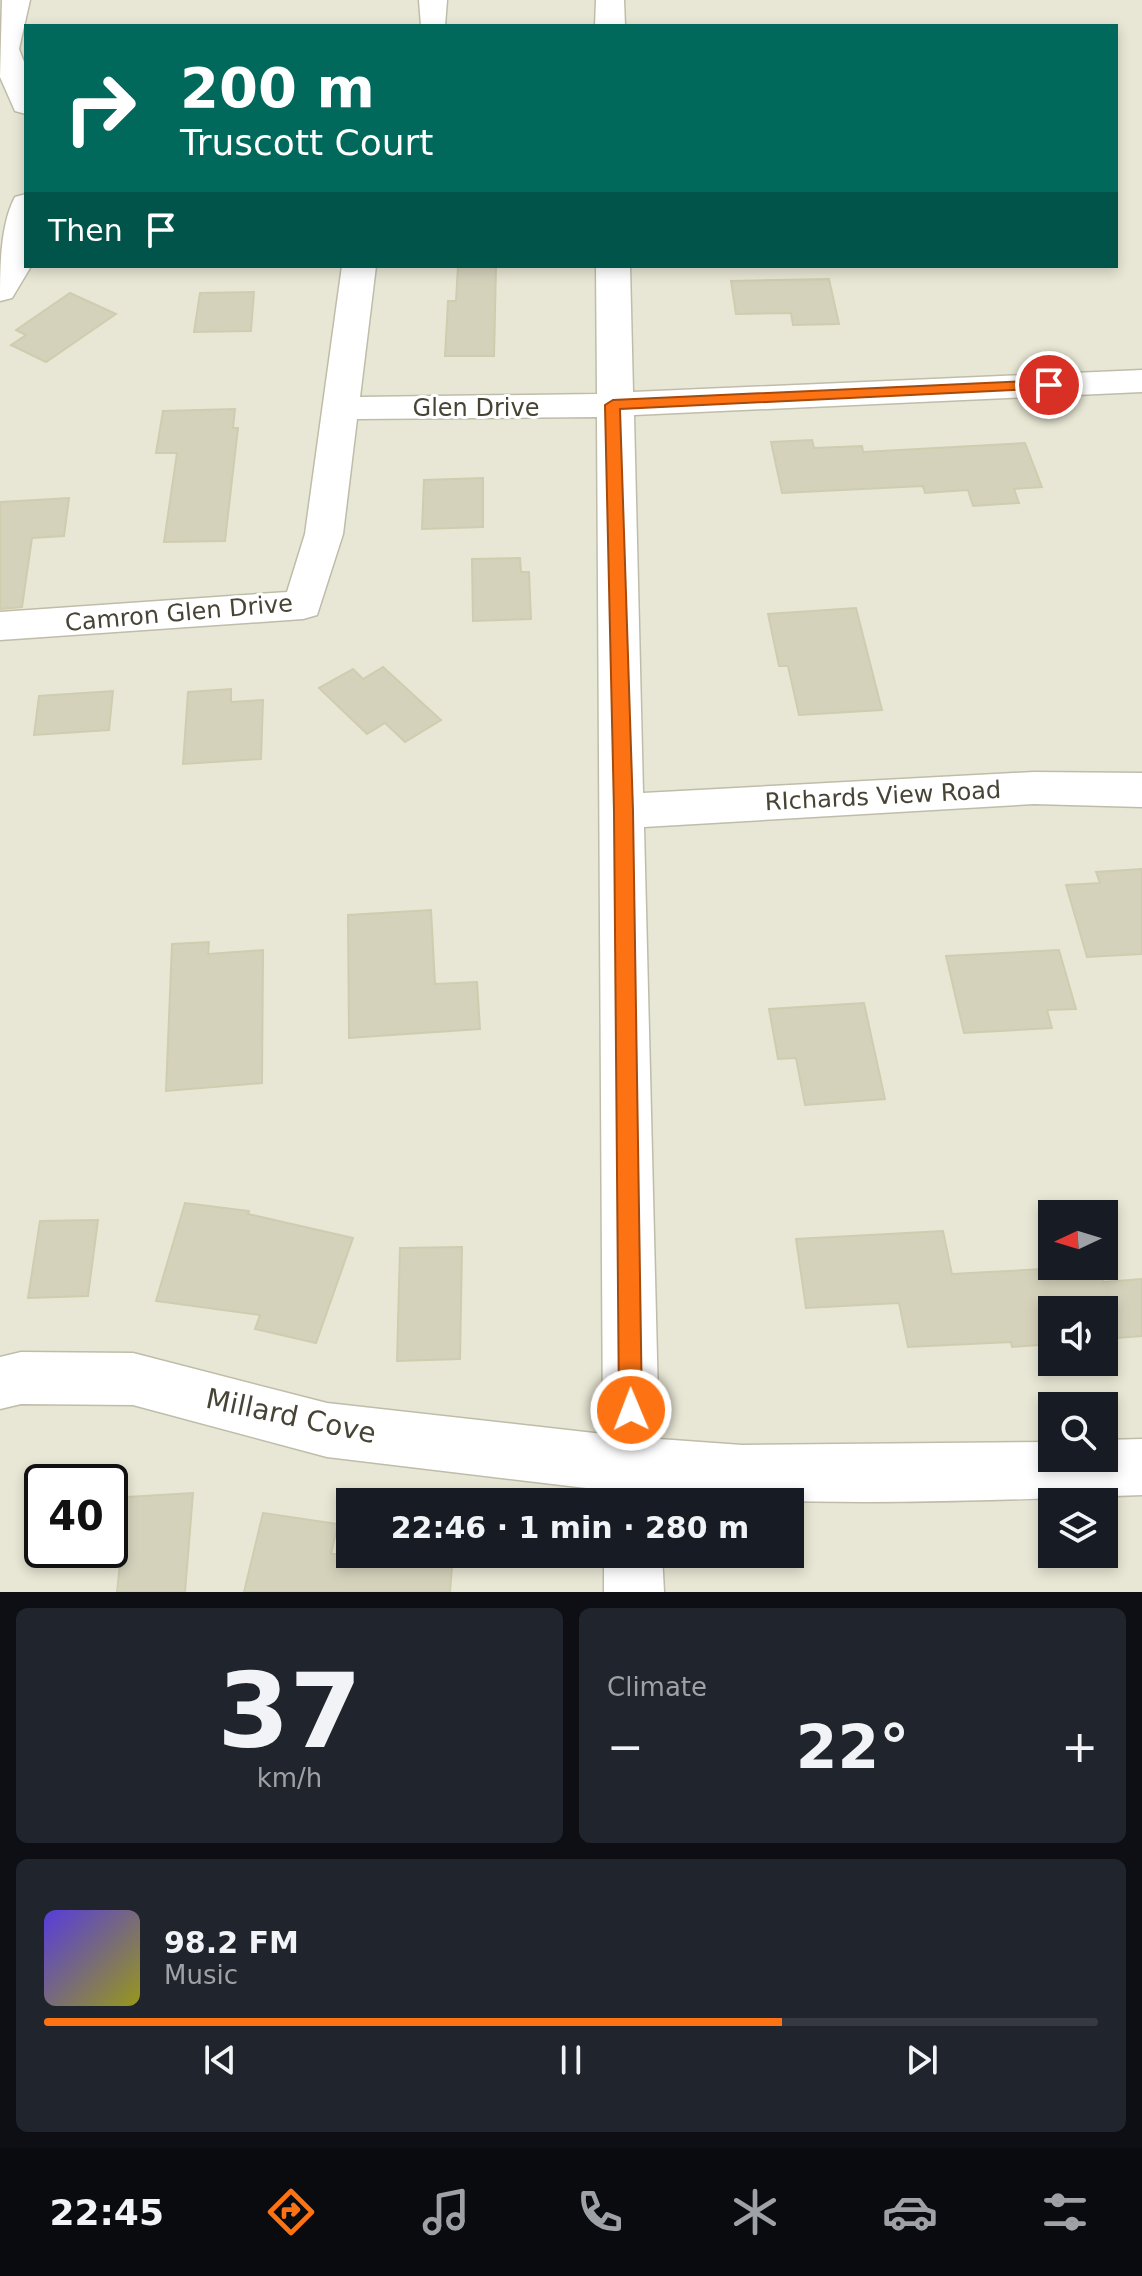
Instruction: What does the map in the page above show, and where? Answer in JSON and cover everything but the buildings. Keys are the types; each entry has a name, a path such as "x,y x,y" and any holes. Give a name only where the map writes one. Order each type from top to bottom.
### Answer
{"street":[{"path":"16,0 4,49 24,100"},
{"path":"610,0 610,24"},
{"path":"0,291 13,268 24,214"},
{"path":"340,408 359,268"},
{"path":"613,268 632,1484"},
{"name":"Glen Drive","path":"340,408 613,405 1142,381"},
{"name":"Camron Glen Drive","path":"0,626 303,605 324,534 340,408"},
{"name":"RIchards View Road","path":"623,811 1034,788 1142,790"},
{"name":"Millard Cove","path":"0,1383 21,1378 133,1379 327,1430 632,1484 773,1475 1142,1467"},
{"path":"633,1568 634,1592"}],"shaded area":[{"path":"0,0 1142,0 1142,1592 0,1592"}],"route":[{"path":"631,1410 623,811 613,405 1049,385"}]}
